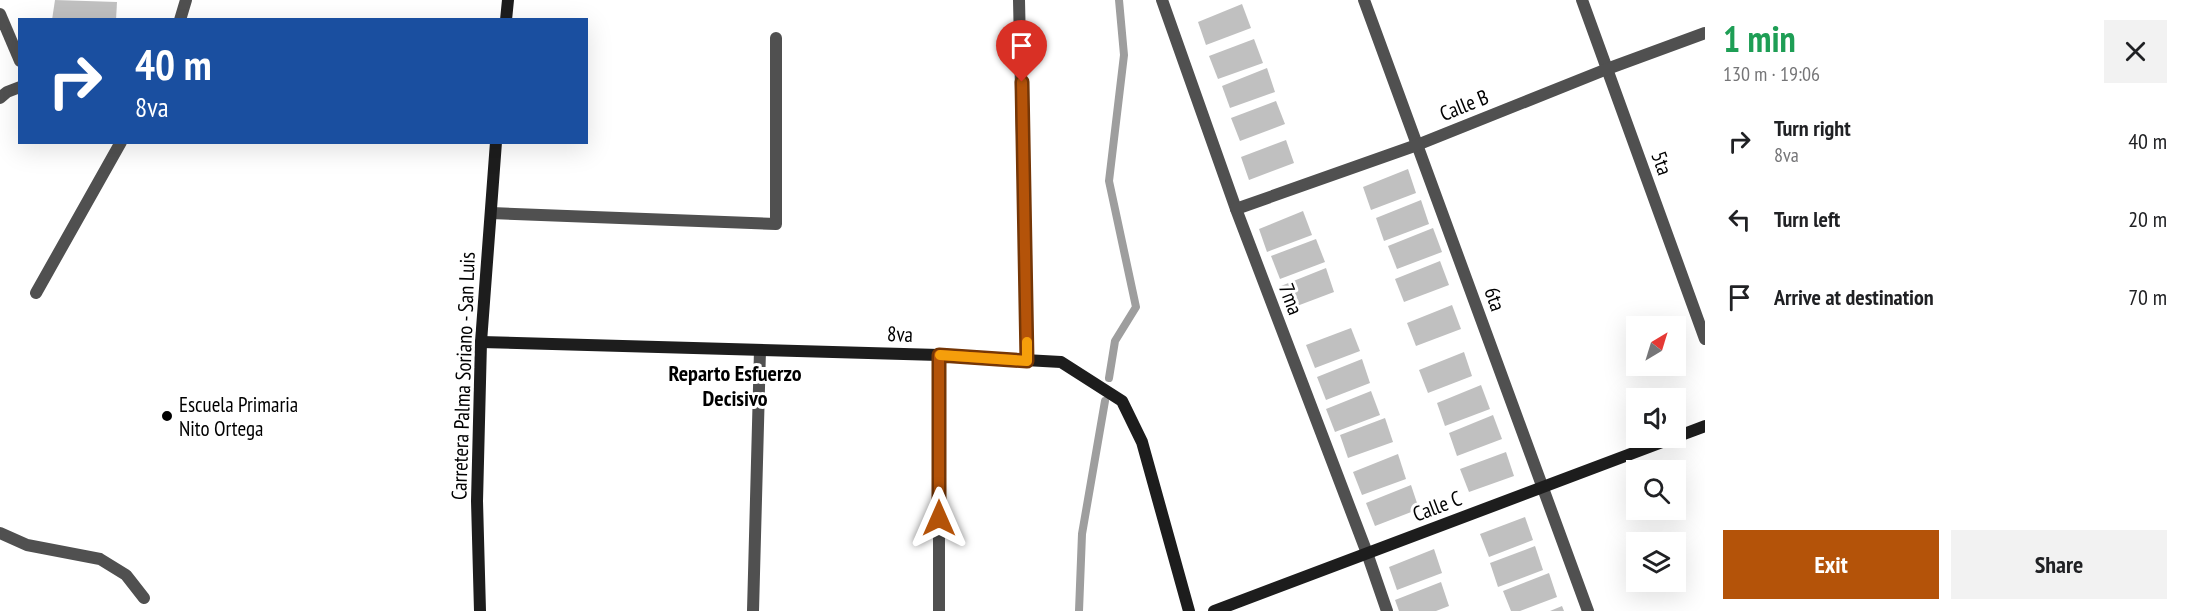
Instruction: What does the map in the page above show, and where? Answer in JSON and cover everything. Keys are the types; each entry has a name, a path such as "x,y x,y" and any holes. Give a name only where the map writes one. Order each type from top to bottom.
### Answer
{"street":[{"path":"181,18 186,0"},
{"path":"506,18 508,0"},
{"path":"1019,0 1027,361"},
{"name":"7ma","path":"1162,0 1236,209 1387,611"},
{"name":"6ta","path":"1364,0 1588,611"},
{"name":"5ta","path":"1582,0 1705,339"},
{"path":"0,15 18,56"},
{"name":"Calle B","path":"1236,209 1417,145 1607,69 1705,33"},
{"path":"491,213 776,224 776,38"},
{"path":"0,98 18,88"},
{"path":"36,292 120,144"},
{"name":"Carretera Palma Soriano - San Luis","path":"480,611 477,501 481,342 496,144"},
{"name":"8va","path":"481,342 939,355 1061,362 1122,401 1142,442 1189,611"},
{"path":"753,611 760,350"},
{"path":"939,355 939,611"},
{"name":"Calle C","path":"1686,433 1705,426"},
{"name":"Calle C","path":"1214,611 1647,448"},
{"path":"0,533 27,545 99,559 126,575 144,598"}],"building":[{"path":"55,0 117,2 116,18 52,18"},
{"path":"1242,4 1251,28 1206,45 1198,22"},
{"path":"1254,39 1263,63 1218,79 1209,56"},
{"path":"1267,68 1275,92 1230,108 1222,86"},
{"path":"1276,101 1285,124 1240,141 1231,118"},
{"path":"1286,140 1294,163 1249,180 1241,157"},
{"path":"1408,169 1416,193 1371,210 1363,187"},
{"path":"1421,200 1429,224 1384,241 1376,218"},
{"path":"1303,211 1312,235 1267,252 1259,229"},
{"path":"1433,228 1442,252 1397,269 1388,246"},
{"path":"1316,239 1325,262 1280,279 1271,256"},
{"path":"1440,261 1449,285 1404,302 1395,279"},
{"path":"1326,268 1334,292 1289,309 1281,286"},
{"path":"1452,305 1461,329 1416,346 1407,323"},
{"path":"1351,328 1360,351 1315,368 1306,345"},
{"path":"1464,352 1472,376 1428,393 1419,370"},
{"path":"1362,359 1370,383 1326,400 1317,377"},
{"path":"1481,385 1490,409 1445,426 1437,403"},
{"path":"1371,391 1380,415 1335,432 1326,409"},
{"path":"1493,415 1502,439 1457,456 1449,433"},
{"path":"1385,418 1393,442 1348,458 1340,435"},
{"path":"1506,452 1514,476 1469,492 1460,469"},
{"path":"1398,454 1406,479 1362,495 1353,472"},
{"path":"1411,485 1419,509 1375,526 1366,503"},
{"path":"1525,517 1533,540 1489,557 1480,534"},
{"path":"1535,546 1543,570 1498,587 1490,563"},
{"path":"1434,549 1442,573 1397,590 1389,567"},
{"path":"1549,573 1557,597 1520,611 1511,611 1503,591"},
{"path":"1441,582 1449,606 1436,611 1399,611 1395,600"},
{"path":"1562,606 1564,611 1550,611"}],"waterway":[{"path":"1109,378 1115,341 1136,307 1109,181 1124,55 1119,0"},
{"path":"1079,611 1082,534 1105,401"}],"slow traffic":[{"path":"940,355 1027,361 1027,342"}],"place":[{"name":"Escuela Primaria Nito Ortega","path":"167,416"}],"district":[{"name":"Reparto Esfuerzo Decisivo","path":"735,386"}],"route":[{"path":"939,518 939,355 1027,361 1022,82"}]}
